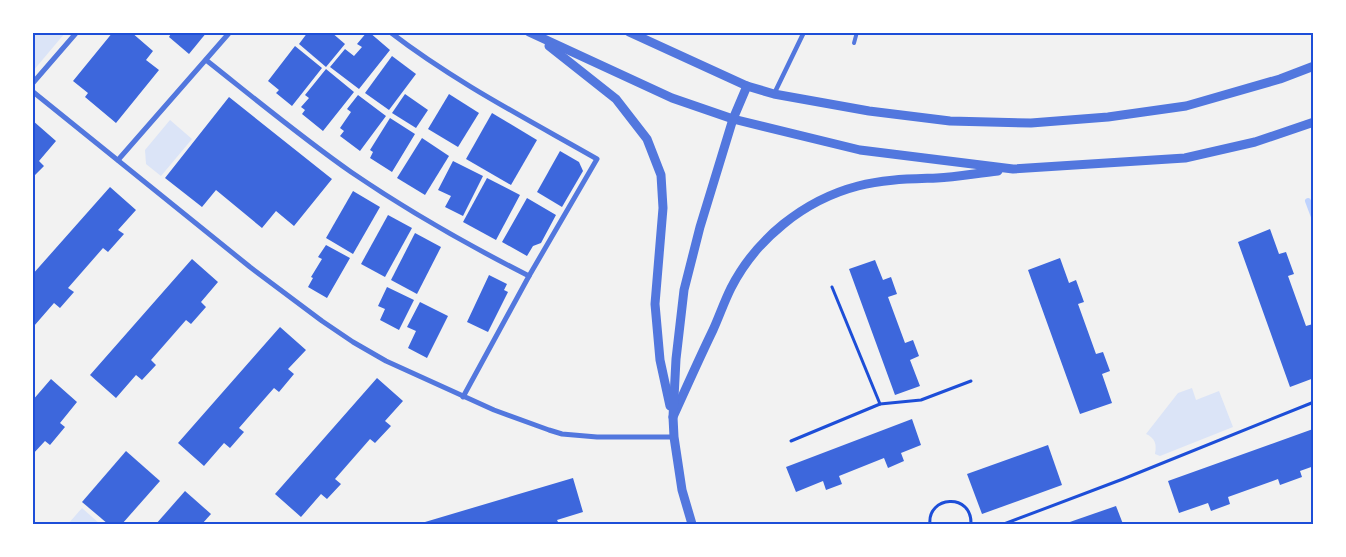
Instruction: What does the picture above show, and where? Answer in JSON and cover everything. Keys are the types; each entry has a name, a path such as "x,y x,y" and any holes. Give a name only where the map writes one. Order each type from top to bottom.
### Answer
{"street":[{"path":"32,84 77,32"},
{"path":"118,160 230,32"},
{"path":"390,32 485,97 597,159 529,276 463,397"},
{"path":"529,32 672,98 733,119 860,150 1013,169"},
{"path":"629,32 746,86 774,94 869,111 950,121 1031,123 1108,118 1186,106 1253,88 1314,66"},
{"path":"774,94 804,32"},
{"path":"539,38 616,99 647,139 661,176 662,208 655,304 660,360 673,417"},
{"path":"206,60 309,141 352,172 438,228 529,276"},
{"path":"692,524 682,490 673,417 676,359 684,290 700,228 733,119 746,86"},
{"path":"32,91 250,267 322,321 386,361 463,397 536,427 562,434 597,437 674,437"},
{"path":"673,417 731,288 747,262 762,243 780,227 826,196 857,186 882,181 938,178 1013,169 1185,158 1255,142 1314,122"}],"lane":[{"path":"854,43 857,32"}],"path":[{"path":"832,287 880,404"},
{"path":"792,441 880,404 920,400 972,381"},
{"path":"1004,524 1123,479 1314,402"},
{"path":"930,524 932,514 936,508 941,504 954,502 966,508 970,513 971,524"}],"shaded area":[{"path":"32,33 65,33 33,71"},
{"path":"170,120 192,139 161,176 146,164 145,150"},
{"path":"1192,388 1196,400 1219,391 1233,427 1160,456 1155,454 1155,442 1146,434 1178,393"},
{"path":"82,508 100,524 68,524"}],"building":[{"path":"113,32 131,32 153,51 146,60 159,70 116,123 85,97 88,93 73,81"},
{"path":"172,32 207,32 189,54 169,37"},
{"path":"308,32 331,32 345,44 326,67 299,44"},
{"path":"367,32 390,50 359,89 330,67 345,49 354,56 362,47 357,44"},
{"path":"295,46 322,68 292,106 276,93 279,90 268,81"},
{"path":"392,56 416,74 389,110 365,93"},
{"path":"326,69 354,92 323,131 302,114 305,110 301,107 309,98 305,95"},
{"path":"405,94 428,110 416,128 392,113"},
{"path":"449,94 479,113 458,147 428,129"},
{"path":"358,95 386,116 360,151 340,136 344,131 340,128 351,112 347,109"},
{"path":"229,97 332,179 294,226 276,211 262,228 216,190 202,207 165,178"},
{"path":"492,113 537,140 511,185 466,159"},
{"path":"390,118 415,134 392,172 370,158 373,152 370,150"},
{"path":"32,120 56,141 39,161 44,166 32,178"},
{"path":"422,138 449,156 425,195 397,178"},
{"path":"560,151 579,162 583,171 562,207 537,192"},
{"path":"453,161 483,176 463,216 445,207 451,196 438,190"},
{"path":"487,178 520,195 496,240 463,222"},
{"path":"110,187 136,210 118,230 124,234 108,252 103,248 68,288 74,292 60,308 54,303 34,326 32,275"},
{"path":"353,191 380,207 353,254 326,238"},
{"path":"527,198 556,215 541,243 533,246 527,256 502,242"},
{"path":"388,215 412,228 385,277 361,264"},
{"path":"1270,229 1279,254 1286,252 1294,274 1288,276 1306,326 1313,324 1314,326 1314,346 1312,346 1314,378 1290,387 1238,242"},
{"path":"415,233 441,247 417,294 391,280"},
{"path":"326,245 350,258 327,298 308,287 313,278 311,277 322,259 318,257"},
{"path":"1060,258 1069,283 1076,280 1084,302 1078,304 1096,354 1103,352 1110,371 1102,374 1112,403 1080,414 1028,270"},
{"path":"192,259 218,282 201,302 206,307 191,324 186,320 151,360 156,365 142,380 136,375 116,398 90,375"},
{"path":"875,260 883,280 891,277 897,294 888,297 905,343 913,340 919,356 910,360 920,386 895,395 849,269"},
{"path":"489,275 507,284 504,290 508,292 488,332 467,322"},
{"path":"387,287 414,300 399,330 380,320 385,309 378,306"},
{"path":"420,302 448,316 427,358 408,348 416,331 407,327"},
{"path":"280,327 306,350 288,369 294,374 279,392 274,388 239,428 244,432 230,448 224,443 204,466 178,443"},
{"path":"377,378 403,401 385,421 391,426 375,443 370,439 335,479 341,484 327,499 321,494 301,517 275,494"},
{"path":"51,379 77,402 60,423 65,427 50,445 45,441 32,455 32,401"},
{"path":"912,419 921,445 901,453 904,461 888,468 884,458 839,476 842,484 826,490 823,481 796,492 786,467"},
{"path":"1313,429 1314,466 1300,471 1302,477 1280,485 1278,479 1228,497 1230,504 1211,511 1208,503 1179,513 1168,481"},
{"path":"1048,445 1062,485 982,514 967,474"},
{"path":"126,451 160,481 122,524 108,524 82,502"},
{"path":"573,478 583,512 557,520 559,524 426,524 425,522"},
{"path":"185,491 211,514 202,524 156,524"},
{"path":"1116,506 1123,524 1064,524"}],"waterway":[{"path":"1308,201 1314,217"}]}
